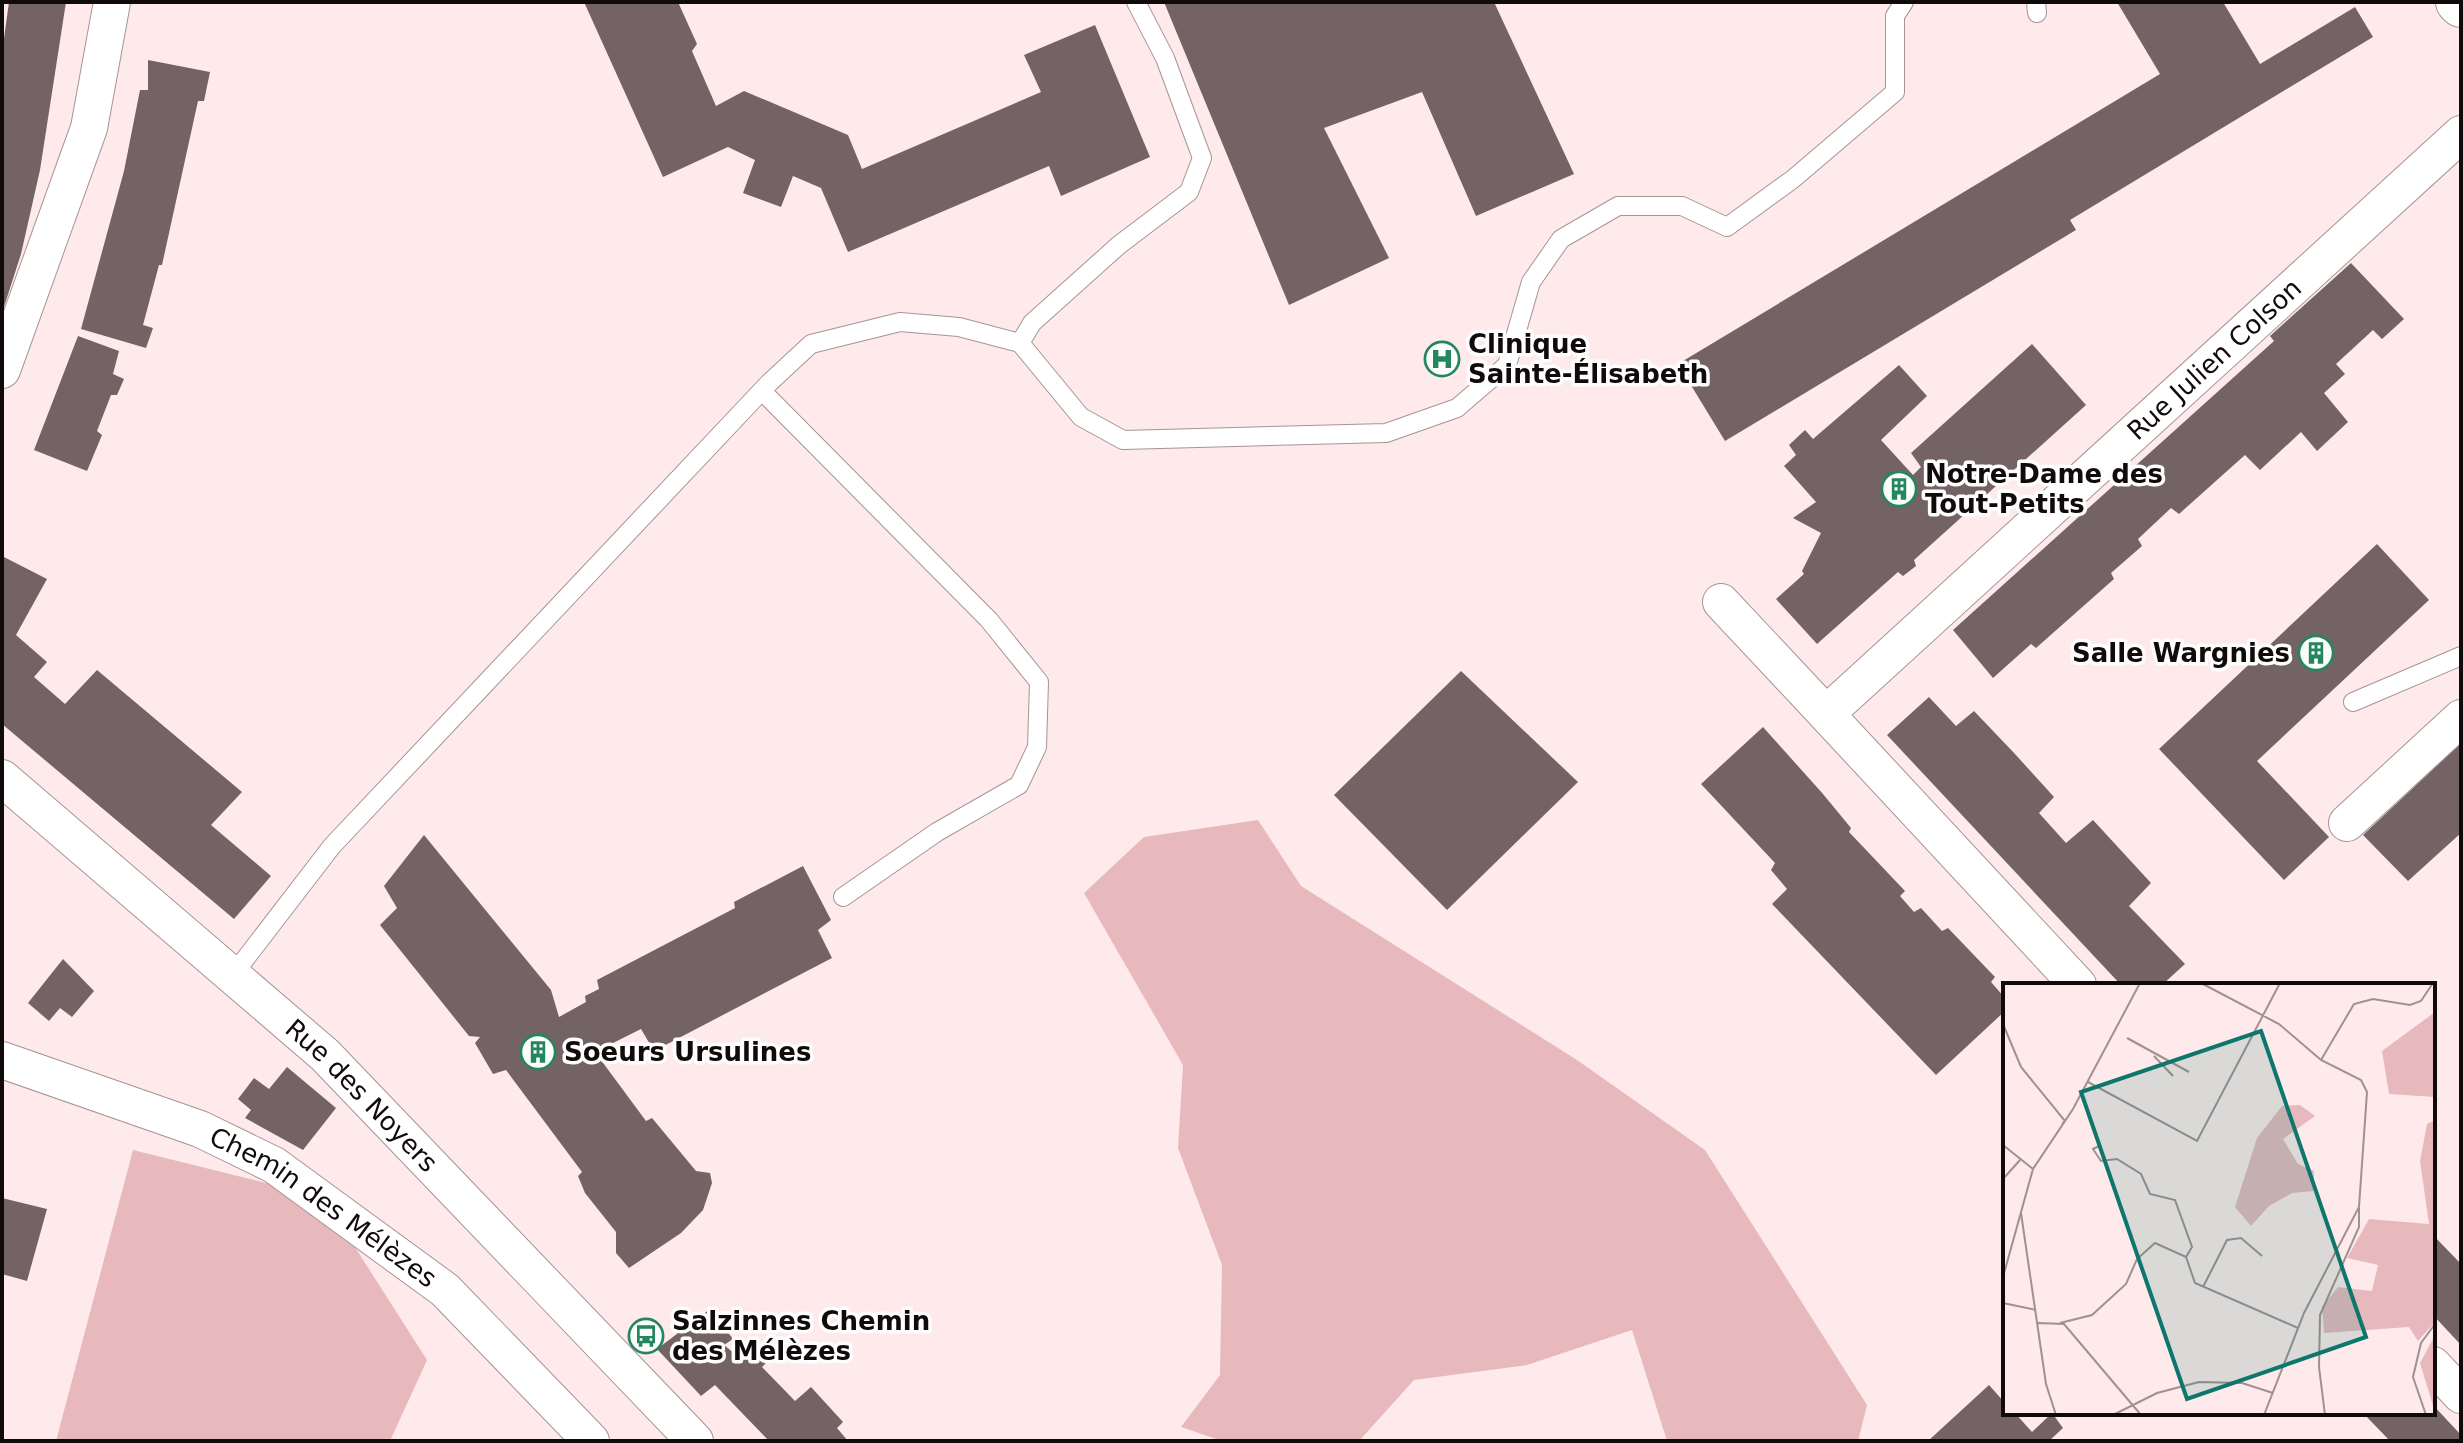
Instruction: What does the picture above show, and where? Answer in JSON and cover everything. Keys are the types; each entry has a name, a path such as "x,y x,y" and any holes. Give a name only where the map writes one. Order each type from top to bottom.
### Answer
{"street":[{"path":"2,370 89,128 112,2"},
{"name":"Rue Julien Colson","path":"1826,714 2461,134"},
{"path":"1721,602 2076,983"},
{"path":"2347,823 2461,718"},
{"name":"Rue des Noyers","path":"2,778 325,1055 695,1441"},
{"name":"Chemin des Mélèzes","path":"2,1060 200,1129 274,1165 445,1290 591,1441"},
{"path":"2435,1367 2461,1395"}],"lane":[{"path":"1020,343 1032,323 1119,245 1189,192 1202,158 1165,58 1136,2"},
{"path":"232,976 332,846 762,391 811,344 900,322 959,327 1020,343 1081,417 1123,440 1386,433 1457,408 1507,365 1531,282 1561,239 1618,206 1682,206 1727,227 1793,179 1895,92 1895,16 1904,2"},
{"path":"762,391 989,620 1039,682 1037,747 1019,785 937,832 843,897"},
{"path":"2353,702 2461,656"}],"shaded area":[{"path":"1258,820 1301,886 1577,1060 1705,1150 1867,1405 1858,1441 1667,1441 1632,1330 1527,1365 1414,1380 1359,1441 1222,1441 1181,1427 1220,1375 1222,1265 1178,1148 1183,1065 1084,893 1144,837"},
{"path":"133,1150 323,1197 427,1360 390,1441 56,1441"}],"building":[{"path":"9,2 66,2 40,170 21,254 3,310 2,53"},
{"path":"584,2 678,2 697,44 692,51 716,106 744,91 848,135 862,169 1041,92 1024,55 1095,25 1150,157 1061,196 1049,166 848,252 821,188 793,176 781,207 743,193 755,160 728,147 663,177"},
{"path":"1164,2 1494,2 1574,174 1476,216 1422,92 1324,128 1389,258 1289,305"},
{"path":"2117,2 2223,2 2260,64 2355,7 2373,37 2070,220 2076,230 1725,441 1678,364 2160,74"},
{"path":"148,60 210,72 204,101 198,101 162,265 159,265 143,325 153,328 146,348 81,329 124,171 140,90 148,90"},
{"path":"2351,263 2404,319 2382,339 2373,330 2336,364 2345,374 2324,393 2348,422 2317,451 2301,432 2260,470 2245,455 2179,514 2171,508 2138,539 2142,546 2111,573 2114,579 2036,648 2031,644 1993,678 1953,630 2274,341 2270,336"},
{"path":"78,336 119,351 113,374 124,379 117,395 111,395 97,431 102,435 87,471 34,450"},
{"name":"Notre-Dame des Tout-Petits","path":"2032,344 2086,405 1914,560 1916,566 1903,576 1898,572 1817,644 1776,599 1804,574 1802,571 1821,533 1793,518 1816,502 1784,466 1796,455 1789,445 1805,430 1813,439 1899,365 1927,396 1881,440 1913,475 1921,467 1911,453"},
{"name":"Salle Wargnies","path":"2377,544 2429,600 2257,761 2329,837 2284,880 2159,749"},
{"path":"2,556 47,579 16,635 47,662 34,677 65,704 97,670 242,792 211,825 271,876 234,919 2,724"},
{"path":"1461,671 1578,782 1447,910 1334,795"},
{"path":"1929,697 1956,726 1974,711 2054,797 2039,813 2066,843 2093,820 2151,883 2129,906 2185,964 2164,983 2119,983 1887,735"},
{"path":"1763,727 1851,828 1849,832 1905,891 1900,896 1914,912 1921,908 1942,931 1948,928 1995,977 1991,982 2003,996 2003,1013 1936,1075 1772,904 1787,889 1771,870 1775,863 1701,784"},
{"path":"2461,743 2461,833 2408,881 2363,835"},
{"name":"Soeurs Ursulines","path":"424,835 551,990 559,1017 586,1002 585,996 599,989 597,980 735,908 734,902 803,866 831,920 818,930 832,958 654,1051 641,1029 595,1052 646,1121 652,1118 696,1171 710,1173 712,1183 703,1210 681,1233 629,1268 616,1253 616,1232 585,1193 578,1176 582,1172 506,1070 493,1074 475,1043 480,1037 469,1036 380,925 397,908 384,886"},
{"path":"63,959 94,991 72,1017 60,1008 49,1021 28,1003"},
{"path":"287,1067 336,1108 303,1150 245,1118 251,1110 238,1099 254,1078 269,1089"},
{"path":"2,1198 47,1209 27,1281 2,1274"},
{"path":"2435,1237 2461,1264 2461,1345 2435,1317"},
{"path":"710,1309 733,1339 724,1345 735,1354 751,1339 769,1360 762,1367 795,1401 811,1387 843,1422 837,1428 848,1441 769,1441 715,1385 701,1396 657,1349"},
{"path":"1989,1385 2003,1401 2003,1415 2017,1415 2032,1432 2050,1415 2053,1415 2063,1428 2049,1441 1928,1441"},
{"path":"2435,1407 2461,1435 2461,1441 2390,1441 2365,1415 2435,1415"}],"place":[{"name":"Clinique Sainte-Élisabeth","path":"1442,359"},
{"name":"Notre-Dame des Tout-Petits","path":"1899,489"},
{"name":"Salle Wargnies","path":"2316,653"},
{"name":"Soeurs Ursulines","path":"538,1052"},
{"name":"Salzinnes Chemin des Mélèzes","path":"646,1336"}]}
